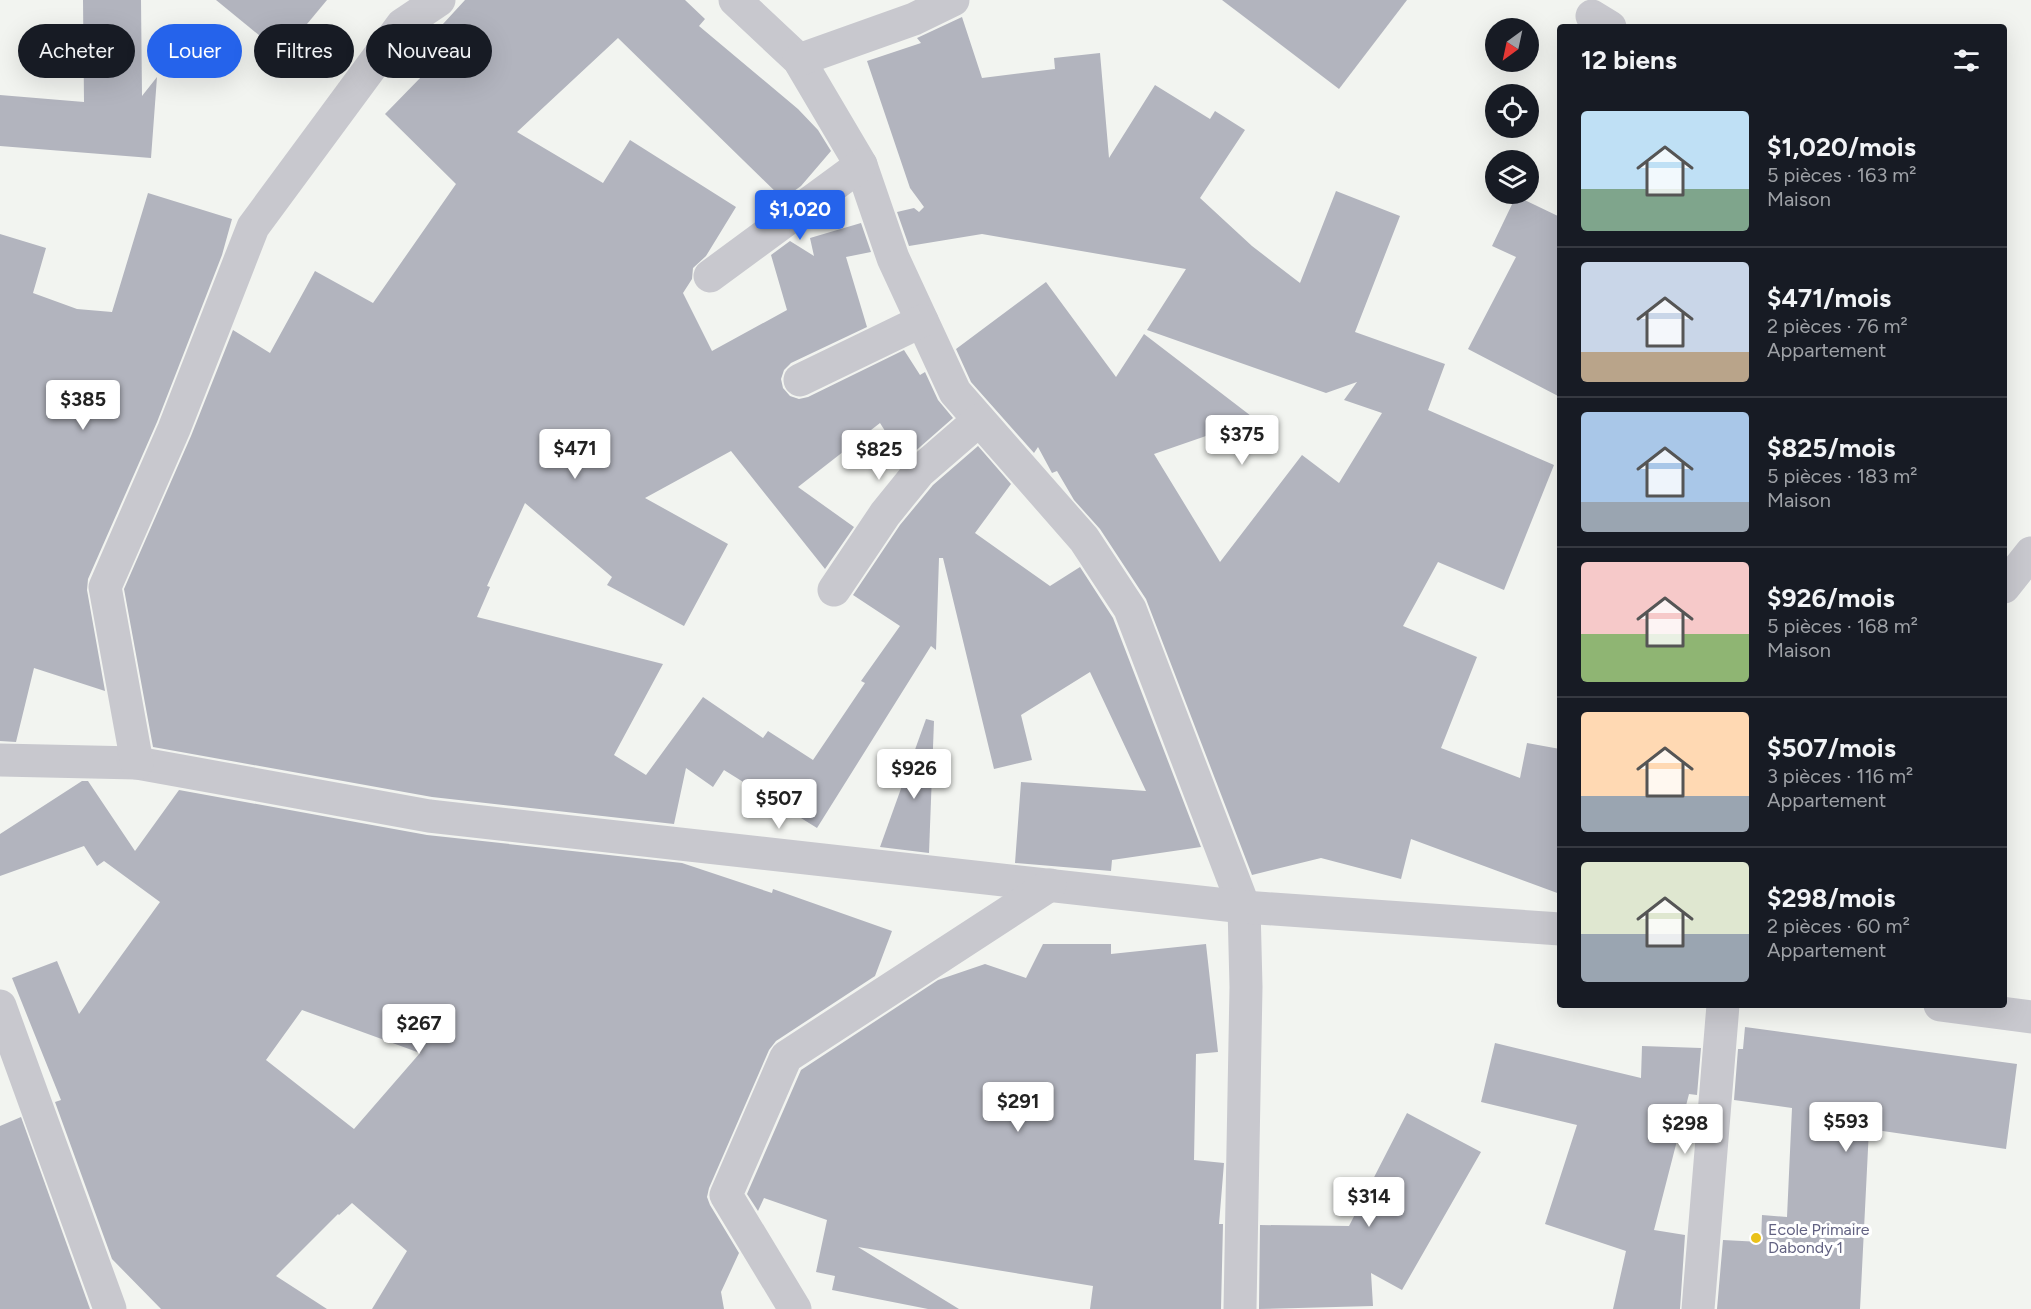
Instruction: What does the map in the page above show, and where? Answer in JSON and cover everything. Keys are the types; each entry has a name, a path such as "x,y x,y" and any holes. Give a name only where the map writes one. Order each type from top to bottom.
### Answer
{"street":[{"path":"137,763 105,587 174,429 253,227 402,25 439,0"},
{"path":"735,0 799,60 861,165 893,258 955,392 1084,539 1130,609 1244,907 1246,987 1240,1309"},
{"path":"799,60 914,19 953,0"},
{"path":"710,276 861,165"},
{"path":"800,380 922,321"},
{"path":"834,590 885,514 919,472 980,420"},
{"path":"2007,583 2031,553"},
{"path":"0,760 137,763 429,816 1244,907 1557,929"},
{"path":"795,1309 726,1195 786,1057 1050,885"},
{"path":"0,1006 110,1309"},
{"path":"1698,1309 1723,1008"},
{"path":"1963,1008 2031,1017"}],"building":[{"path":"83,0 141,0 142,96 157,78 151,158 0,146 0,95 84,102 84,78 135,78 135,24 83,24"},
{"path":"216,0 327,0 307,24 254,24 254,31"},
{"path":"465,0 685,0 705,19 699,26 798,109 818,130 831,151 801,186 783,199 618,38 517,132 603,183 630,140 736,207 706,256 693,268 692,279 683,293 712,351 787,310 771,255 790,241 814,256 810,238 861,223 871,252 846,257 867,327 791,363 784,370 781,379 783,388 790,396 799,399 808,397 904,350 920,375 925,372 938,400 953,418 904,461 880,423 798,487 854,527 825,569 731,451 645,498 728,544 684,626 607,585 612,577 525,503 487,586 490,587 477,617 663,664 614,755 646,775 703,697 763,738 768,731 813,760 865,683 861,681 900,626 853,595 900,525 933,485 978,446 1011,484 975,533 1050,586 1080,567 1113,618 1201,847 1112,860 1111,871 1015,863 1021,782 1146,791 1090,672 1021,715 1032,760 994,769 943,558 939,558 936,650 931,646 817,828 724,770 713,787 686,768 674,824 432,797 153,747 124,589 191,436 233,330 270,353 315,271 373,303 456,184 385,114 420,78 492,78 492,24 443,24"},
{"path":"1222,0 1407,0 1339,89"},
{"path":"962,17 982,78 1055,69 1054,58 1100,53 1109,158 1155,85 1210,119 1215,111 1245,130 1200,198 1252,246 1300,283 1336,191 1400,216 1355,332 1445,364 1428,410 1554,465 1504,590 1438,562 1403,626 1477,657 1441,748 1520,778 1527,743 1557,748 1557,893 1411,839 1401,879 1321,858 1252,875 1146,599 1100,529 1074,500 1057,471 1052,473 1038,447 1034,453 971,382 956,349 1046,282 1116,377 1144,334 1255,419 1154,454 1220,562 1302,455 1339,483 1382,413 1344,400 1357,382 1326,393 1147,330 1186,269 982,234 909,246 897,212 914,208 919,212 924,207 910,188 867,61 921,43 917,38"},
{"path":"148,193 232,219 222,255 157,422 88,579 87,590 105,691 34,668 16,742 0,741 0,234 46,248 33,293 77,309 112,312"},
{"path":"1512,204 1533,204 1557,216 1557,395 1468,349 1516,257 1492,246"},
{"path":"926,719 934,721 929,853 880,847"},
{"path":"82,781 88,781 135,851 179,790 427,835 682,863 772,893 773,889 892,931 875,976 776,1041 769,1050 707,1197 739,1253 721,1292 724,1309 372,1309 407,1251 352,1203 276,1276 327,1309 161,1309 112,1259 55,1102 61,1100 12,978 57,961 79,1014 160,902 104,861 97,866 84,846 0,876 0,834","holes":["302,1010 420,1053 354,1129 266,1060"]},
{"path":"1043,944 1111,944 1111,954 1206,944 1218,1052 1196,1054 1194,1160 1224,1163 1219,1224 1223,1224 1221,1309 1090,1309 1093,1286 858,1247 959,1309 928,1309 832,1290 835,1276 816,1272 827,1220 764,1198 758,1211 747,1194 801,1070 938,980 985,964 1026,978"},
{"path":"1745,1027 2017,1064 2006,1149 1869,1129 1860,1309 1717,1309 1723,1240 1761,1242 1762,1215 1787,1217 1792,1108 1734,1100 1738,1049 1743,1049"},
{"path":"1495,1043 1641,1078 1642,1046 1701,1048 1697,1095 1689,1094 1654,1230 1685,1235 1680,1309 1613,1309 1626,1251 1545,1224 1577,1125 1481,1102"},
{"path":"1407,1113 1481,1152 1402,1290 1371,1273 1373,1306 1259,1309 1260,1225 1349,1226"},
{"path":"21,1117 90,1309 0,1309 0,1126"}],"place":[{"name":"Ecole Primaire Dabondy 1","path":"1756,1238"}]}
